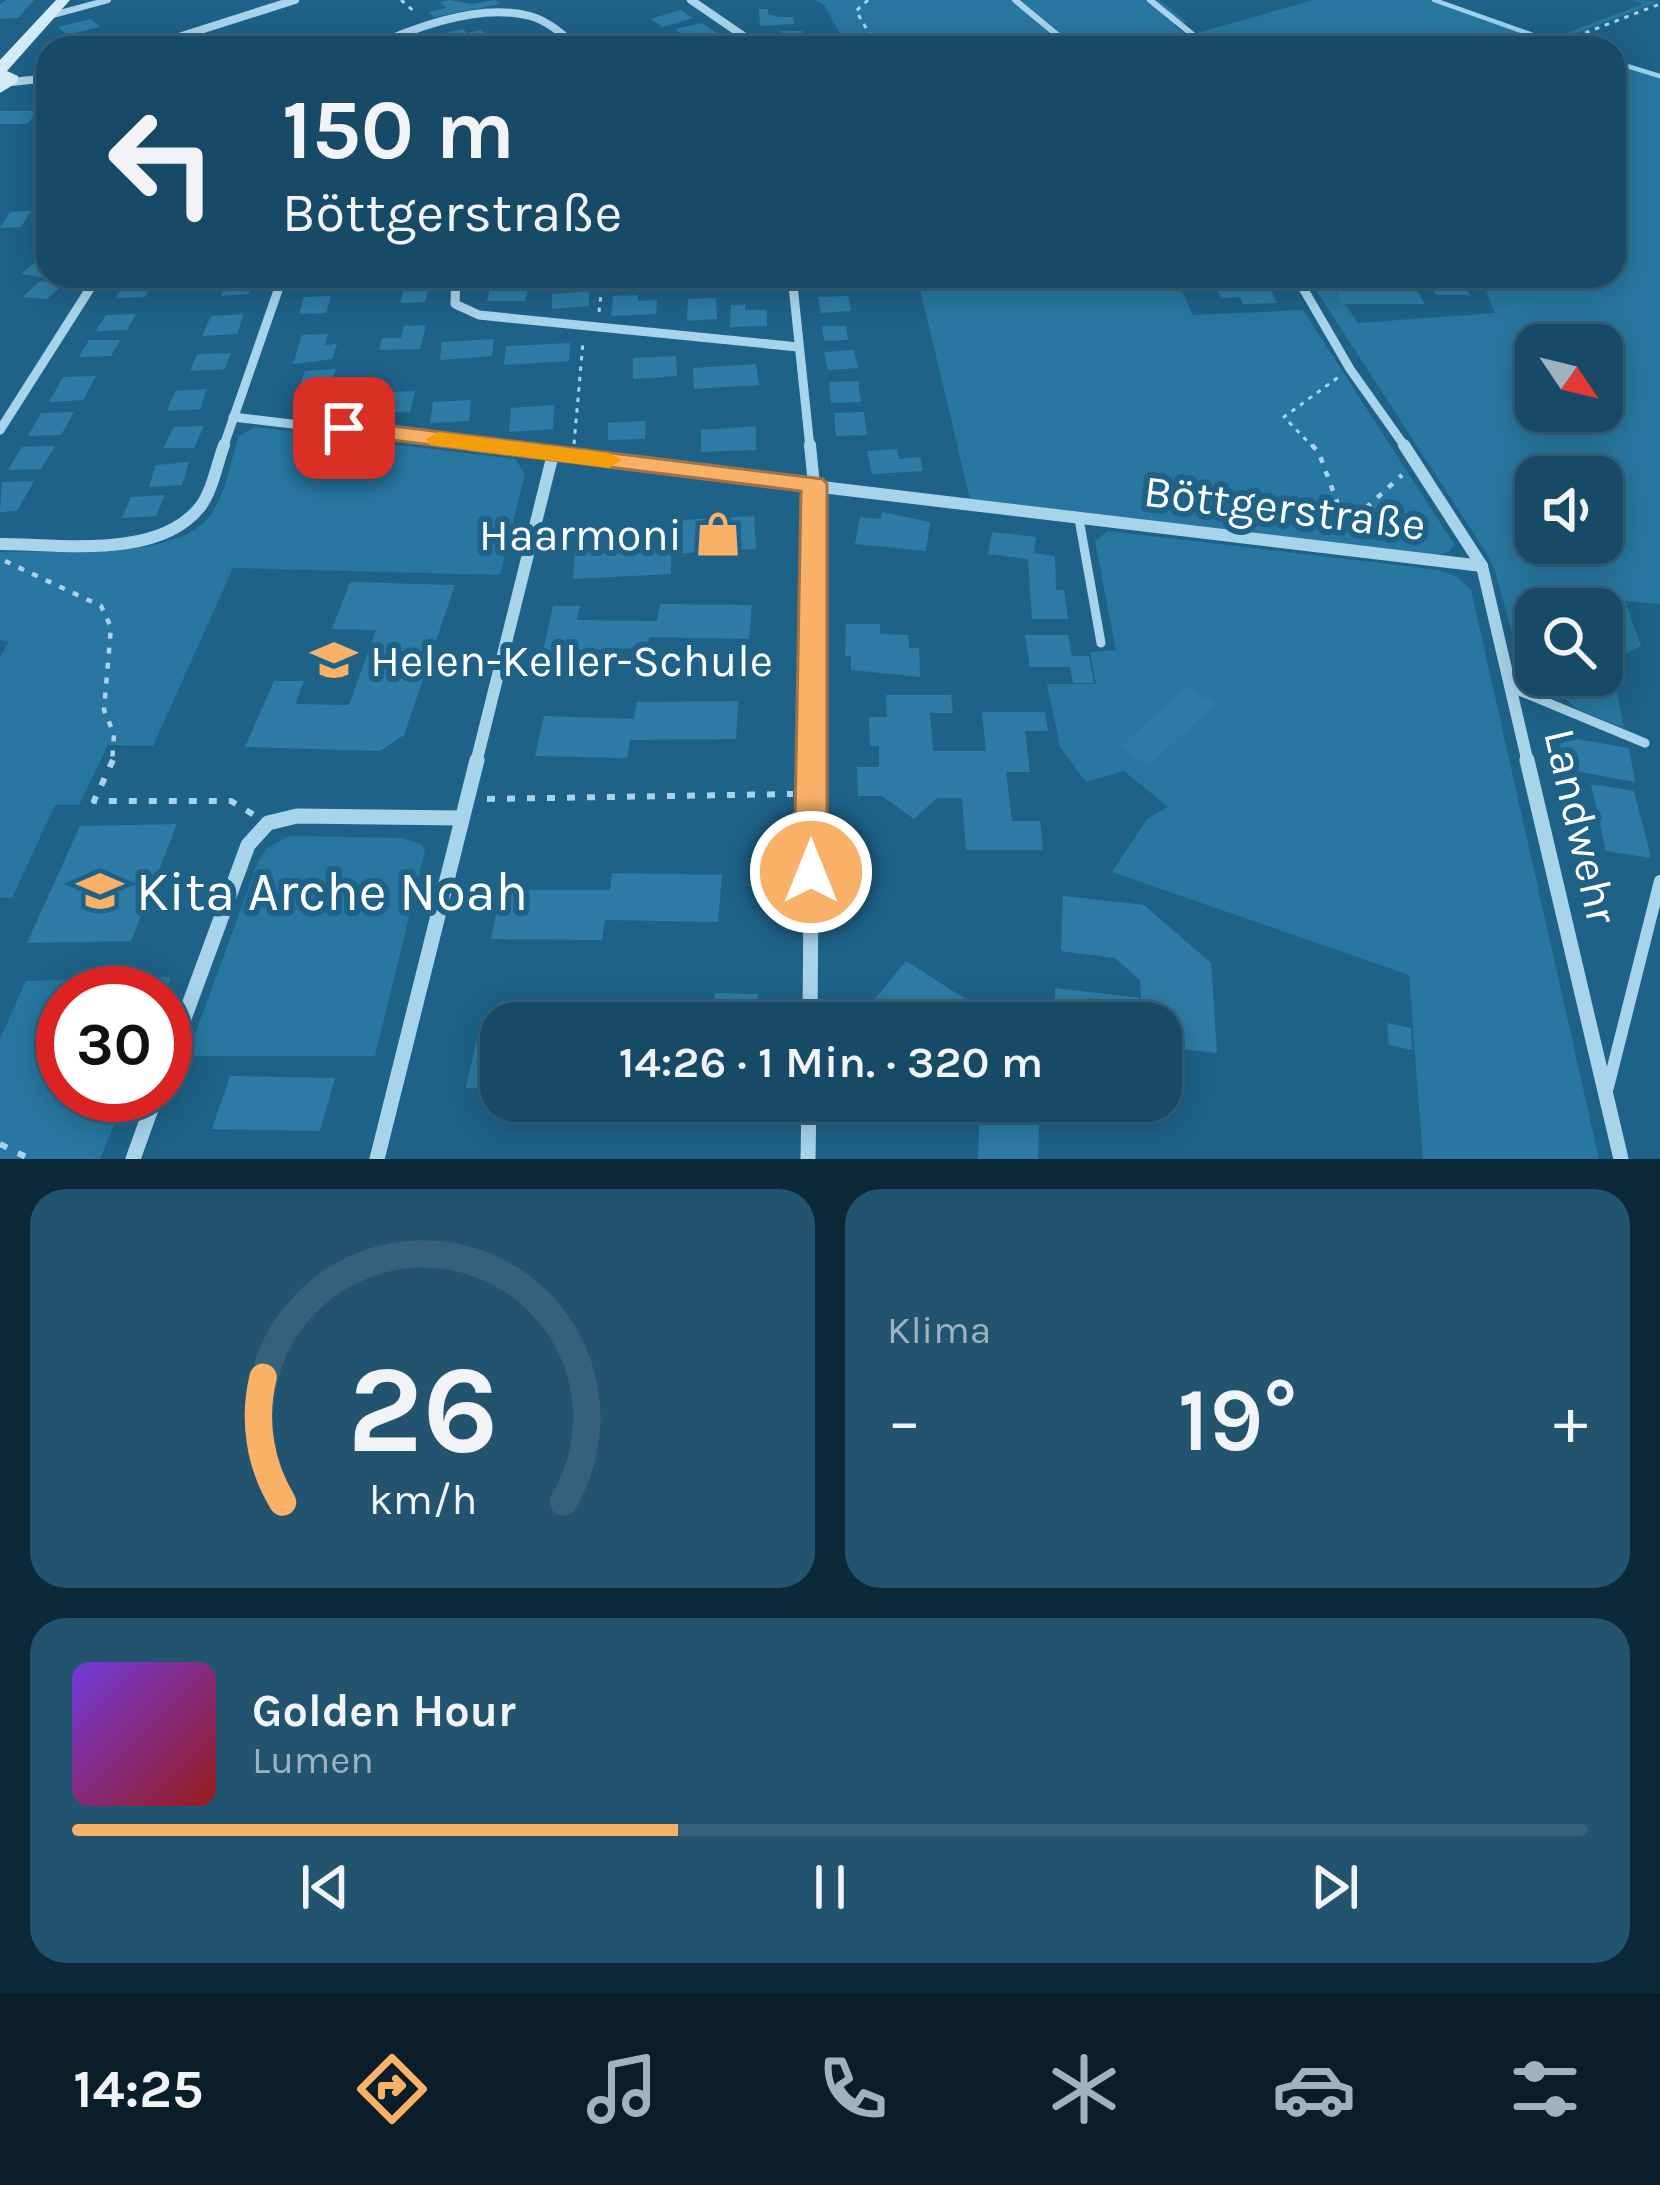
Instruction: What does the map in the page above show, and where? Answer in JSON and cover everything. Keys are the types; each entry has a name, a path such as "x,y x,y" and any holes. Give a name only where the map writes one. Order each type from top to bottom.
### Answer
{"street":[{"path":"3,78 63,0"},
{"path":"182,36 295,0"},
{"path":"691,0 743,36"},
{"path":"406,36 444,23 516,14 545,22 563,36"},
{"path":"3,78 36,78"},
{"path":"0,430 90,288"},
{"path":"0,544 129,540 178,530 203,504 279,288"},
{"path":"453,288 452,295 465,311 798,347"},
{"path":"792,288 814,484 810,1002"},
{"name":"Landwehr","path":"1302,288 1350,369 1416,461 1482,566 1621,1159"},
{"name":"Böttgerstraße","path":"232,417 1482,566"},
{"path":"377,1159 553,454"},
{"path":"192,997 248,845 268,823 297,816 460,818"},
{"path":"134,1159 147,1122"},
{"path":"808,1159 809,1122"}],"lane":[{"path":"49,16 108,0"},
{"path":"1015,0 1058,36"},
{"path":"1150,0 1194,36"},
{"name":"Böttgerstraße","path":"1079,519 1101,643"},
{"path":"1513,688 1645,743"},
{"path":"1606,1093 1660,881"}],"path":[{"path":"868,0 856,10 871,36"},
{"path":"1577,36 1660,4"},
{"path":"572,456 583,338 593,327 601,288"},
{"path":"1346,526 1319,453 1284,417 1350,369"},
{"path":"1322,548 1416,461"},
{"path":"0,559 101,606 111,627 104,710 114,734 113,761 94,800 231,801 268,823"},
{"path":"464,800 811,794"},
{"path":"0,1144 30,1159"}],"shaded area":[{"path":"815,0 1159,0 1187,22 1174,25 1187,36 841,36 824,5"},
{"path":"1313,0 1440,0 1542,36 1201,36 1197,33"},
{"path":"1633,0 1660,1 1559,36 1643,4"},
{"path":"1626,64 1660,74 1660,604 1625,601 1641,646 1623,656 1623,588 1515,588 1515,643 1485,551 1315,288 1333,288 1358,323 1495,313 1484,288 1626,288"},
{"path":"920,288 1180,288 1193,315 1303,310 1454,544 1449,552 1436,555 970,499"},
{"path":"255,427 515,459 525,474 500,575 233,568 153,746 108,745 79,805 55,805 12,898 0,898 0,658 9,641 0,640 0,552 142,547 193,531 215,508 239,436"},
{"path":"1108,531 1439,570 1459,578 1471,590 1599,1159 1423,1159 1409,975 1112,872 1147,819 1168,807 1124,771 1086,782 1060,747 1047,684 1096,684 1090,652 1116,650 1095,541"},
{"path":"1562,696 1618,696 1624,728 1577,709"},
{"path":"290,836 402,838 421,844 425,851 375,1056 192,1056 192,1042 267,848"},
{"path":"26,981 36,981 36,1122 115,1122 100,1159 0,1159 0,1039"}],"building":[{"path":"34,0 18,18 0,19 0,4"},
{"path":"440,2 500,4 434,17 429,12 447,8"},
{"path":"759,9 793,17 794,24 760,26"},
{"path":"680,10 693,18 663,27 650,19"},
{"path":"91,19 100,27 67,35 58,27"},
{"path":"702,23 721,36 685,36 675,29"},
{"path":"481,30 488,36 448,36 445,33"},
{"path":"781,31 802,31 803,36 782,36"},
{"path":"0,111 36,111 27,124 0,124"},
{"path":"31,211 21,227 0,228 10,212"},
{"path":"36,262 36,276 21,274"},
{"path":"36,285 59,288 47,299 22,297"},
{"path":"122,288 150,288 145,297 116,298"},
{"path":"224,288 252,288 249,294 221,296"},
{"path":"404,288 429,288 425,302 400,303"},
{"path":"490,288 528,288 525,301 487,301"},
{"path":"1216,288 1270,288 1277,303 1243,304 1240,297 1221,298"},
{"path":"1335,288 1415,288 1425,304 1343,304"},
{"path":"1432,288 1466,288 1470,295 1436,295"},
{"path":"589,291 589,306 552,309 552,294"},
{"path":"638,295 638,301 657,300 656,314 611,316 613,296"},
{"path":"331,296 326,313 299,314 304,297"},
{"path":"848,296 851,311 821,313 818,297"},
{"path":"716,298 717,319 687,321 688,299"},
{"path":"745,304 745,310 767,310 767,326 730,327 731,305"},
{"path":"136,314 127,330 96,331 106,315"},
{"path":"244,314 237,334 202,336 211,316"},
{"path":"426,325 420,349 379,350 382,338 401,338 404,326"},
{"path":"822,326 846,326 848,340 824,341"},
{"path":"328,334 325,345 337,344 332,359 293,364 302,335"},
{"path":"494,339 492,356 440,360 442,342"},
{"path":"89,340 120,340 111,356 79,357"},
{"path":"570,343 569,361 504,365 506,346"},
{"path":"854,350 858,368 828,370 824,352"},
{"path":"231,353 225,369 190,371 197,354"},
{"path":"676,356 677,376 633,379 633,358"},
{"path":"756,364 759,385 694,389 693,368"},
{"path":"336,369 329,390 298,392 305,371"},
{"path":"96,376 83,400 49,402 63,377"},
{"path":"858,381 861,402 831,403 829,382"},
{"path":"207,389 200,409 167,411 175,391"},
{"path":"415,391 410,412 366,414 372,393"},
{"path":"471,400 469,421 430,423 433,402"},
{"path":"554,405 553,429 509,432 511,408"},
{"path":"74,412 61,435 28,436 41,413"},
{"path":"864,412 867,435 836,436 834,413"},
{"path":"646,421 645,439 608,440 608,423"},
{"path":"204,426 194,448 163,448 174,427"},
{"path":"756,426 756,450 701,452 701,430"},
{"path":"55,446 41,469 8,470 22,447"},
{"path":"897,449 899,459 920,457 923,471 872,474 867,451"},
{"path":"189,462 182,485 149,487 156,465"},
{"path":"34,481 17,511 0,512 2,482"},
{"path":"165,495 156,516 122,518 131,497"},
{"path":"882,512 930,522 926,551 855,544 860,517 881,519"},
{"path":"754,516 756,549 671,554 671,574 573,579 576,538 680,533 680,520"},
{"path":"992,532 1036,537 1034,553 1055,556 1056,590 1064,590 1068,619 1032,619 1028,559 988,554"},
{"path":"350,582 455,585 404,735 380,751 245,747 274,681 304,681 295,704 349,705 376,630 332,629"},
{"path":"660,604 752,605 749,639 649,637 647,648 543,651 553,606 580,606 577,620 657,621"},
{"path":"846,624 880,624 880,634 908,635 909,648 919,648 920,677 851,670 851,656 845,656"},
{"path":"1025,635 1068,635 1072,656 1089,656 1094,683 1073,683 1070,667 1030,667"},
{"path":"1187,686 1215,704 1148,766 1120,747"},
{"path":"886,695 951,695 953,713 930,713 933,751 986,751 982,712 1045,712 1048,731 1025,731 1030,772 1006,772 1012,821 1040,821 1043,850 966,850 962,798 937,798 914,819 882,796 858,796 857,767 879,767 879,746 870,746 869,717 887,717"},
{"path":"738,701 736,739 630,740 627,758 535,756 544,716 634,719 637,702"},
{"path":"1559,736 1629,748 1635,782 1564,769"},
{"path":"1591,784 1634,791 1651,858 1606,851"},
{"path":"177,824 131,941 27,943 80,826"},
{"path":"612,873 722,875 718,922 605,920 602,940 491,939 501,890 610,890"},
{"path":"1063,896 1144,905 1211,963 1217,1053 1182,1049 1182,1002 1052,1002 1055,988 1141,998 1140,980 1115,958 1061,951"},
{"path":"906,961 970,1002 872,1002"},
{"path":"715,993 758,994 757,1002 714,1002"},
{"path":"1387,1023 1411,1028 1412,1050 1389,1045"},
{"path":"476,1042 480,1042 480,1088 466,1088"},
{"path":"230,1076 335,1078 320,1131 212,1129"},
{"path":"979,1122 1039,1122 1038,1159 978,1159"}],"waterway":[{"path":"1434,0 1536,36"},
{"path":"1626,66 1660,76"}],"slow traffic":[{"path":"438,439 609,460"}],"place":[{"name":"Haarmoni","path":"718,534"},
{"name":"Helen-Keller-Schule","path":"334,660"},
{"name":"Kita Arche Noah","path":"100,891"}],"route":[{"path":"344,428 814,484 811,872"}]}
